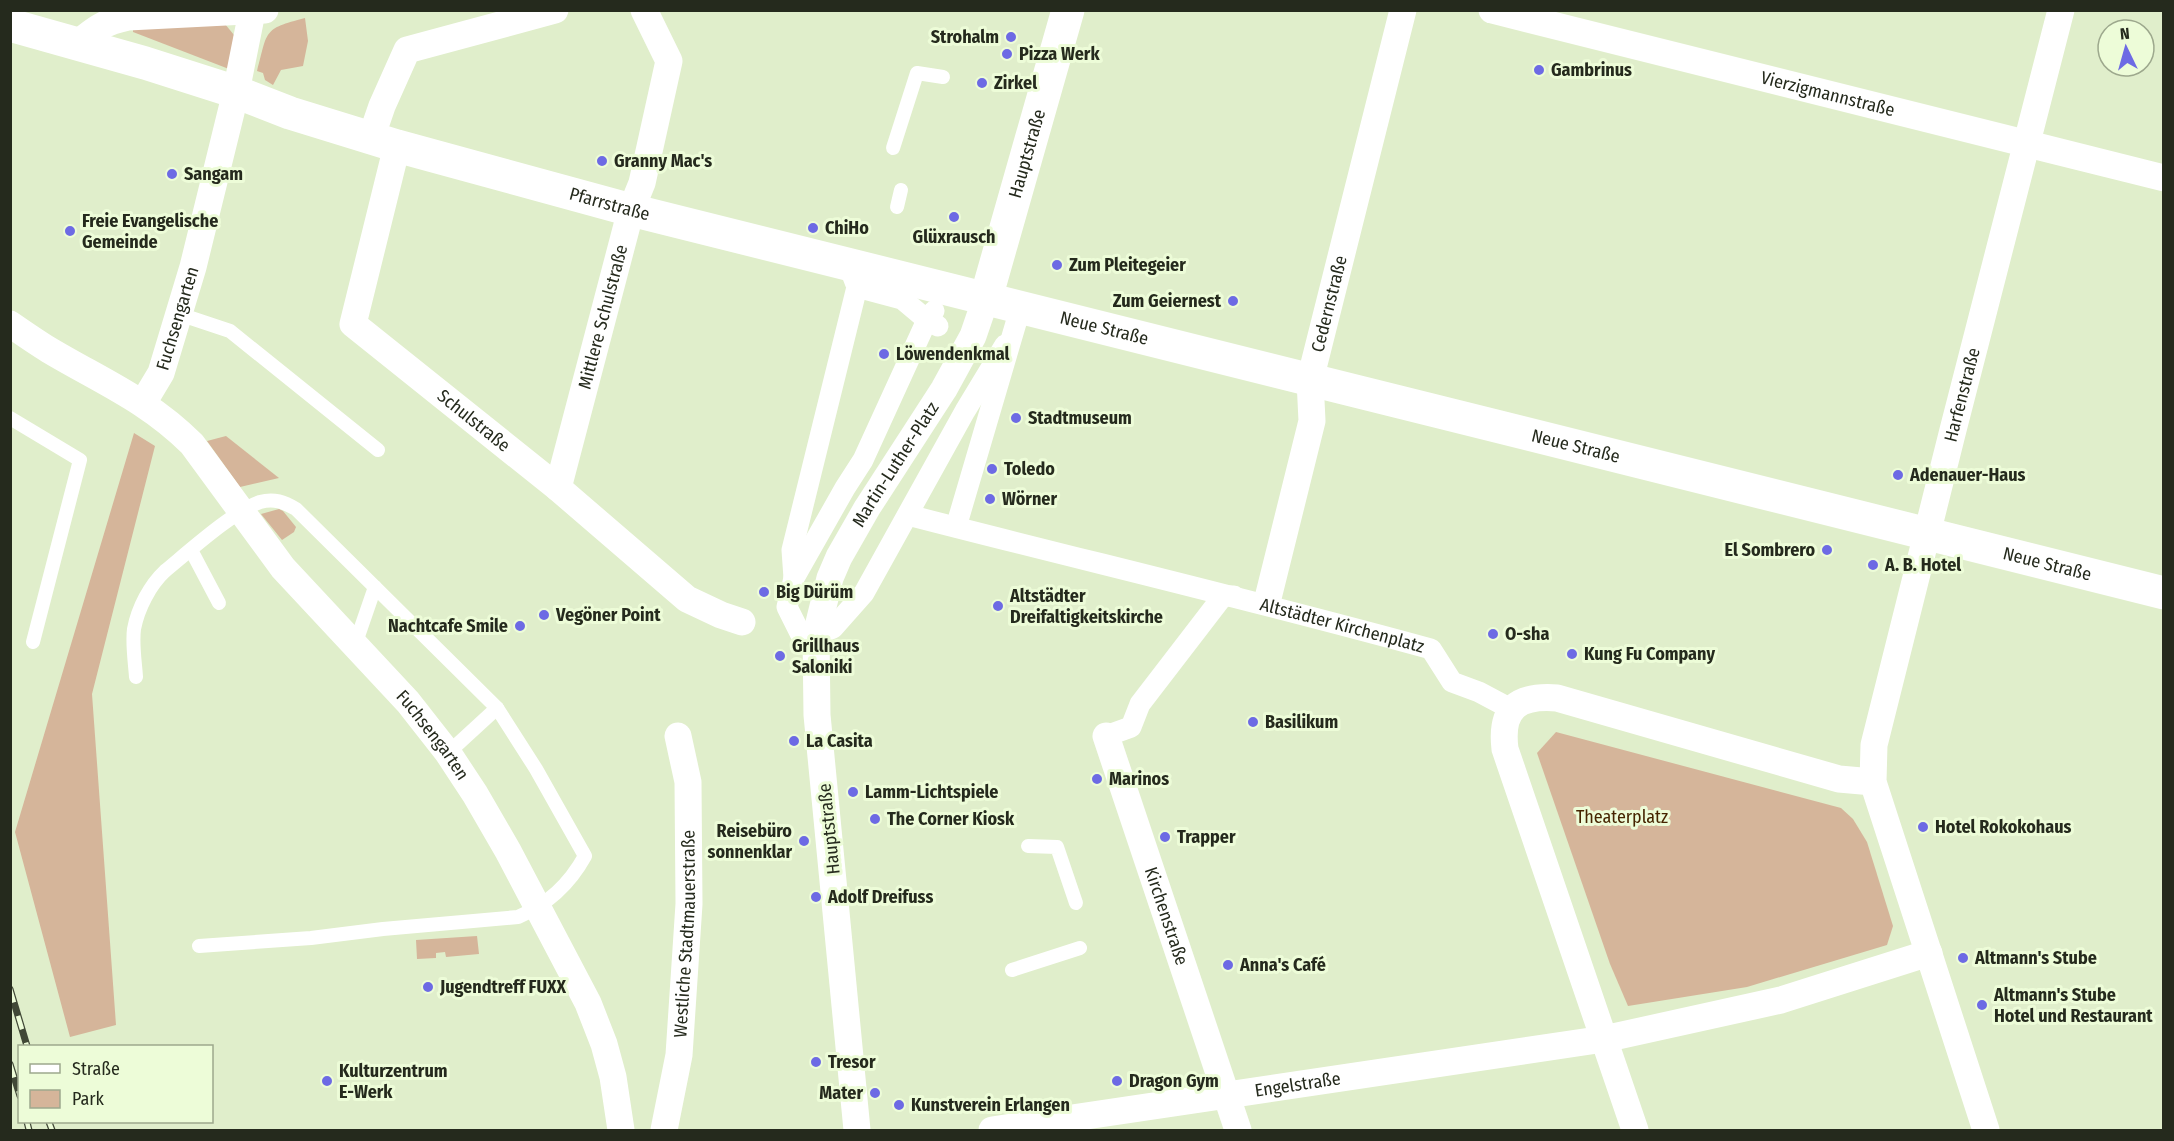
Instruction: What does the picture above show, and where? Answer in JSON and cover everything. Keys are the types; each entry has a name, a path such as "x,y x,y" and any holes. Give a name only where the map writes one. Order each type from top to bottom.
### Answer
{"street":[{"path":"384,142 382,106 407,50 555,10"},
{"name":"Mittlere Schulstraße","path":"558,488 632,210 642,183 669,61 644,10"},
{"name":"Hauptstraße","path":"986,298 1068,10"},
{"name":"Cedernstraße","path":"1268,598 1312,421 1310,380 1403,10"},
{"name":"Vierzigmannstraße","path":"1492,10 2163,178"},
{"name":"Harfenstraße","path":"1873,782 1874,745 2061,10"},
{"path":"77,44 110,20 128,17 259,11"},
{"name":"Fuchsengarten","path":"144,403 161,373 193,267 236,92 259,11"},
{"name":"Pfarrstraße","path":"10,25 236,92 384,142 632,210 854,276 986,298"},
{"name":"Schulstraße","path":"384,142 353,324 558,488 687,599 742,622"},
{"name":"Martin-Luther-Platz","path":"794,578 792,550 854,276 902,299 933,319 863,460 794,578 787,607 800,633 816,635 833,628 864,593 1016,323"},
{"name":"Neue Straße","path":"986,298 2163,593"},
{"name":"Martin-Luther-Platz","path":"816,635 830,578 839,557 867,507 944,389 973,336 986,298"},
{"name":"Fuchsengarten","path":"10,324 47,349 144,403 192,444 283,568 408,702 448,753 508,851 575,975 596,1022 613,1077 621,1131"},
{"name":"Martin-Luther-Platz","path":"908,515 956,527 1004,344"},
{"name":"Altstädter Kirchenplatz","path":"956,527 1223,596 1280,608 1431,649 1452,682 1479,692 1511,709"},
{"path":"1107,736 1131,726 1140,704 1223,596"},
{"name":"Altstädter Kirchenplatz","path":"1223,596 1268,598"},
{"name":"Hauptstraße","path":"816,635 817,715 857,1131"},
{"path":"1635,1131 1505,749 1504,727 1511,709 1529,699 1557,698 1839,779 1873,782 1986,1131"},
{"name":"Westliche Stadtmauerstraße","path":"664,1131 679,1055 689,904 688,782 678,736"},
{"name":"Kirchenstraße","path":"1107,736 1238,1131"},
{"path":"1604,1039 1781,1000 1929,953"},
{"name":"Engelstraße","path":"1002,1130 1604,1039"}],"lane":[{"path":"893,148 917,73 943,77"},
{"path":"897,207 901,190"},
{"path":"179,314 230,331 378,450"},
{"path":"10,418 80,460 33,642"},
{"path":"136,676 134,629 154,582 242,511 261,501 281,500 296,509 498,708 536,769 585,856 567,884 539,908 518,917 311,938 199,946"},
{"path":"191,550 219,603"},
{"path":"355,645 375,587"},
{"path":"448,753 498,708"},
{"path":"1028,846 1057,847 1076,903"},
{"path":"1012,970 1080,948"}],"green space":[{"path":"305,18 308,41 303,66 281,70 273,85 265,80 263,73 257,71 266,40 274,29 281,25"},
{"path":"225,24 234,35 229,69 133,32 133,27"},
{"path":"134,433 155,446 92,694 116,1025 70,1037 15,832"},
{"path":"226,436 279,478 240,487 207,441"},
{"path":"279,509 296,527 294,532 282,540 261,514"},
{"name":"Theaterplatz","path":"1556,732 1841,808 1853,819 1867,842 1893,926 1887,945 1747,987 1628,1006 1610,964 1537,753"},
{"path":"477,936 479,954 446,957 445,952 436,953 436,958 417,959 416,940"}],"railway":[{"path":"10,989 27,1045"},
{"path":"10,1064 18,1090"},
{"path":"27,1123 29,1130"},
{"path":"49,1123 52,1130"}],"place":[{"name":"Strohalm","path":"1011,37"},
{"name":"Pizza Werk","path":"1007,54"},
{"name":"Gambrinus","path":"1539,70"},
{"name":"Zirkel","path":"982,83"},
{"name":"Granny Mac's","path":"602,161"},
{"name":"Sangam","path":"172,174"},
{"name":"Glüxrausch","path":"954,217"},
{"name":"ChiHo","path":"813,228"},
{"name":"Freie Evangelische Gemeinde","path":"70,231"},
{"name":"Zum Pleitegeier","path":"1057,265"},
{"name":"Zum Geiernest","path":"1233,301"},
{"name":"Löwendenkmal","path":"884,354"},
{"name":"Stadtmuseum","path":"1016,418"},
{"name":"Toledo","path":"992,469"},
{"name":"Adenauer-Haus","path":"1898,475"},
{"name":"Wörner","path":"990,499"},
{"name":"El Sombrero","path":"1827,550"},
{"name":"A. B. Hotel","path":"1873,565"},
{"name":"Big Dürüm","path":"764,592"},
{"name":"Altstädter Dreifaltigkeitskirche","path":"998,606"},
{"name":"Vegöner Point","path":"544,615"},
{"name":"Nachtcafe Smile","path":"520,626"},
{"name":"O-sha","path":"1493,634"},
{"name":"Kung Fu Company","path":"1572,654"},
{"name":"Grillhaus Saloniki","path":"780,656"},
{"name":"Basilikum","path":"1253,722"},
{"name":"La Casita","path":"794,741"},
{"name":"Marinos","path":"1097,779"},
{"name":"Lamm-Lichtspiele","path":"853,792"},
{"name":"The Corner Kiosk","path":"875,819"},
{"name":"Hotel Rokokohaus","path":"1923,827"},
{"name":"Trapper","path":"1165,837"},
{"name":"Reisebüro sonnenklar","path":"804,841"},
{"name":"Adolf Dreifuss","path":"816,897"},
{"name":"Altmann's Stube","path":"1963,958"},
{"name":"Anna's Café","path":"1228,965"},
{"name":"Jugendtreff FUXX","path":"428,987"},
{"name":"Altmann's Stube Hotel und Restaurant","path":"1982,1005"},
{"name":"Tresor","path":"816,1062"},
{"name":"Kulturzentrum E-Werk","path":"327,1081"},
{"name":"Dragon Gym","path":"1117,1081"},
{"name":"Mater","path":"875,1093"},
{"name":"Kunstverein Erlangen","path":"899,1105"}]}
